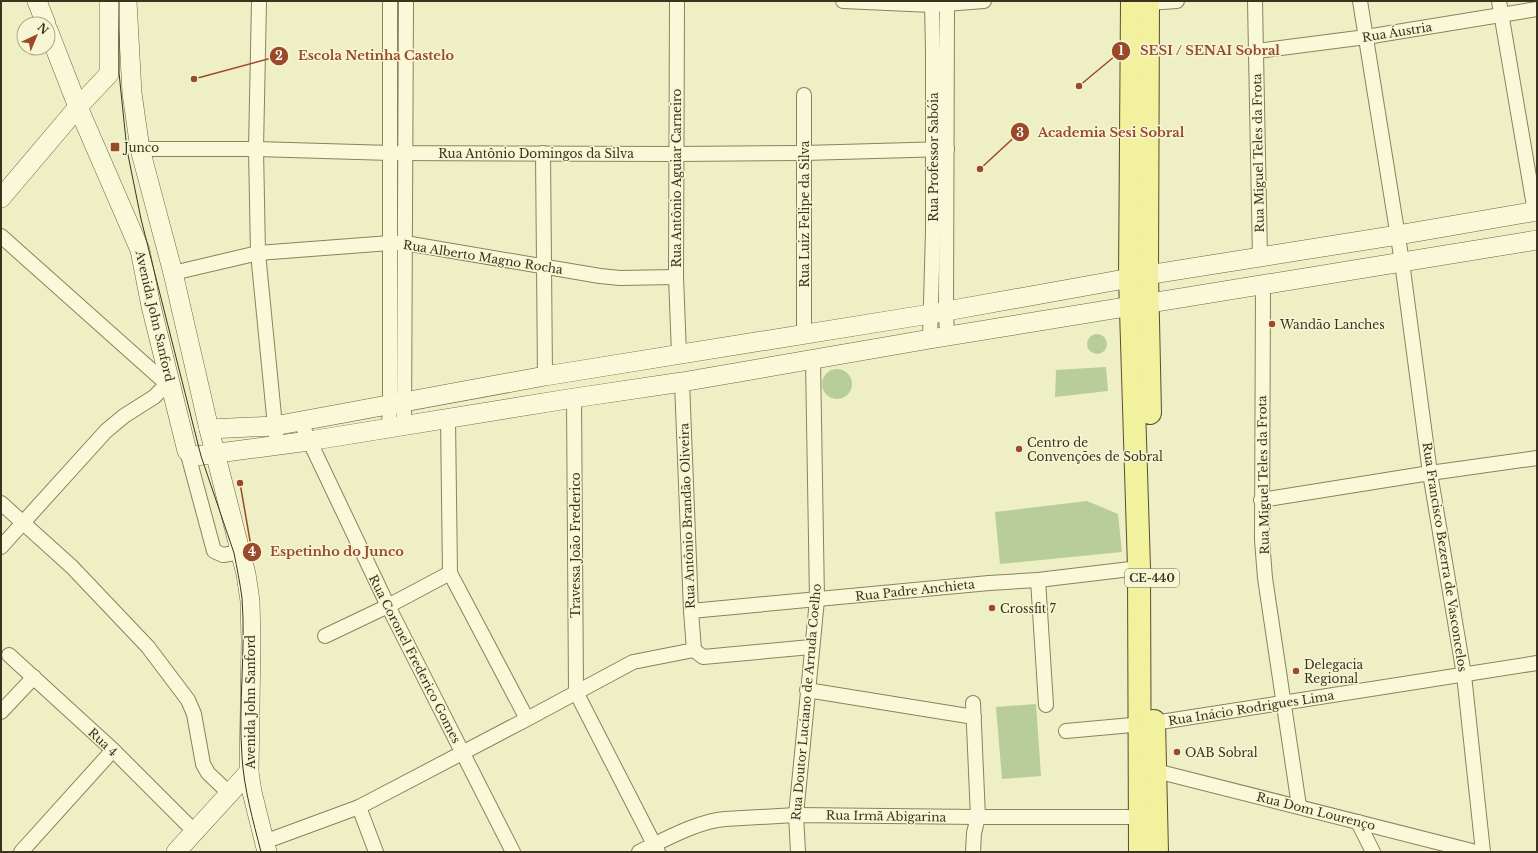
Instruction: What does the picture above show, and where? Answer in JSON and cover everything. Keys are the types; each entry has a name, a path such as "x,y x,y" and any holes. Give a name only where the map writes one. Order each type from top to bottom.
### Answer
{"main road":[{"path":"37,1 43,16"},
{"path":"109,1 109,74"},
{"name":"Avenida John Sanford","path":"127,1 132,92 140,149 173,273 215,454 241,552 250,601 250,772 252,792 266,847"},
{"name":"CE-440","path":"1143,2 1138,277 1140,305 1148,771 1157,852"},
{"name":"Avenida John Sanford","path":"56,51 78,107 140,250 169,386 187,451"},
{"path":"1,198 78,107 109,74 131,71"},
{"path":"209,429 274,426 545,376 938,312 1138,277 1260,258 1536,211"},
{"path":"187,451 196,456 215,454 396,428 1537,240"},
{"name":"CE-440","path":"1140,305 1139,568 1147,724"},
{"path":"721,348 725,374"},
{"name":"CE-440","path":"1140,852 1139,816 1148,771"},
{"path":"176,852 250,772"}],"street":[{"path":"260,1 256,149 258,253 277,446"},
{"path":"390,1 398,153 405,243 396,428"},
{"path":"398,403 390,243 398,153 406,1"},
{"name":"Rua Antônio Aguiar Carneiro","path":"677,1 676,277 679,354"},
{"path":"843,1 932,3 984,1"},
{"path":"1143,2 1177,1"},
{"name":"Rua Miguel Teles da Frota","path":"1255,1 1260,258"},
{"path":"1360,1 1398,235"},
{"path":"1499,1 1500,16 1536,211"},
{"name":"Rua Professor Sabóia","path":"932,3 940,53 947,149 938,312"},
{"name":"Rua Professor Sabóia","path":"938,312 933,231 932,149 940,53 947,3"},
{"name":"Rua Áustria","path":"1257,51 1366,37 1537,9"},
{"name":"Rua Luiz Felipe da Silva","path":"804,95 804,333"},
{"name":"Rua Antônio Domingos da Silva","path":"140,149 256,149 398,153 676,154 804,153 947,149"},
{"path":"543,153 545,376"},
{"name":"Rua Francisco Bezerra de Vasconcelos","path":"1398,235 1430,473 1464,675 1483,852"},
{"path":"1,236 169,386 124,416 106,431 1,546"},
{"name":"Rua Alberto Magno Rocha","path":"173,273 258,253 405,243 545,268 620,278 676,277"},
{"name":"Rua Miguel Teles da Frota","path":"1263,285 1262,540 1265,578 1285,703 1299,806"},
{"path":"938,312 939,338"},
{"name":"Rua Doutor Luciano de Arruda Coelho","path":"798,852 796,815 811,647 817,600 813,360"},
{"name":"Rua Antônio Brandão Oliveira","path":"682,382 691,611 694,650"},
{"name":"Travessa João Frederico","path":"574,398 576,692"},
{"path":"448,419 450,573 527,719"},
{"name":"Rua Coronel Frederico Gomes","path":"300,421 388,606 513,852"},
{"name":"Avenida John Sanford","path":"187,451 214,551 223,555 241,552"},
{"path":"1261,500 1430,473 1537,458"},
{"path":"1,503 72,567 114,610 148,647 179,686 188,700 194,714 203,764 208,773 230,794"},
{"name":"Rua Padre Anchieta","path":"691,611 1038,580 1139,568"},
{"path":"325,636 388,606 450,573"},
{"path":"1038,580 1046,705"},
{"path":"266,847 359,807 462,754 633,662 694,650 703,657 811,647"},
{"name":"Rua 4","path":"9,655 112,750 195,832"},
{"name":"Rua Inácio Rodrigues Lima","path":"1066,731 1147,724 1537,663"},
{"path":"1,712 34,677"},
{"path":"807,690 974,710 978,817 974,833 973,852"},
{"path":"576,692 656,848"},
{"path":"21,852 112,750"},
{"name":"Rua Dom Lourenço","path":"1148,771 1299,806 1476,852"},
{"path":"359,807 376,852"},
{"name":"Rua Irmã Abigarina","path":"639,852 656,848 714,820 796,815 978,817 1139,816"},
{"path":"1358,822 1373,852"}],"green space":[{"path":"1097,334 1104,337 1107,344 1104,351 1097,354 1090,351 1087,344 1090,337"},
{"path":"1106,367 1108,391 1055,397 1056,370"},
{"path":"837,369 843,370 851,378 851,390 843,398 837,399 831,398 823,390 822,384 823,378 831,370"},
{"path":"1087,501 1118,514 1122,552 1000,564 995,512"},
{"path":"1036,704 1041,776 1002,779 996,707"}],"tram line":[{"path":"119,1 119,73 127,150 141,219 201,456 234,553 242,598 242,757 247,793 261,852"}],"place":[{"name":"Escola Netinha Castelo","path":"194,79"},
{"name":"SESI / SENAI Sobral","path":"1079,86"},
{"name":"Junco","path":"115,147"},
{"name":"Academia Sesi Sobral","path":"980,169"},
{"name":"Wandão Lanches","path":"1272,324"},
{"name":"Centro de Convenções de Sobral","path":"1019,449"},
{"name":"Espetinho do Junco","path":"240,483"},
{"name":"Crossfit 7","path":"992,608"},
{"name":"Delegacia Regional","path":"1296,671"},
{"name":"OAB Sobral","path":"1177,752"}]}
